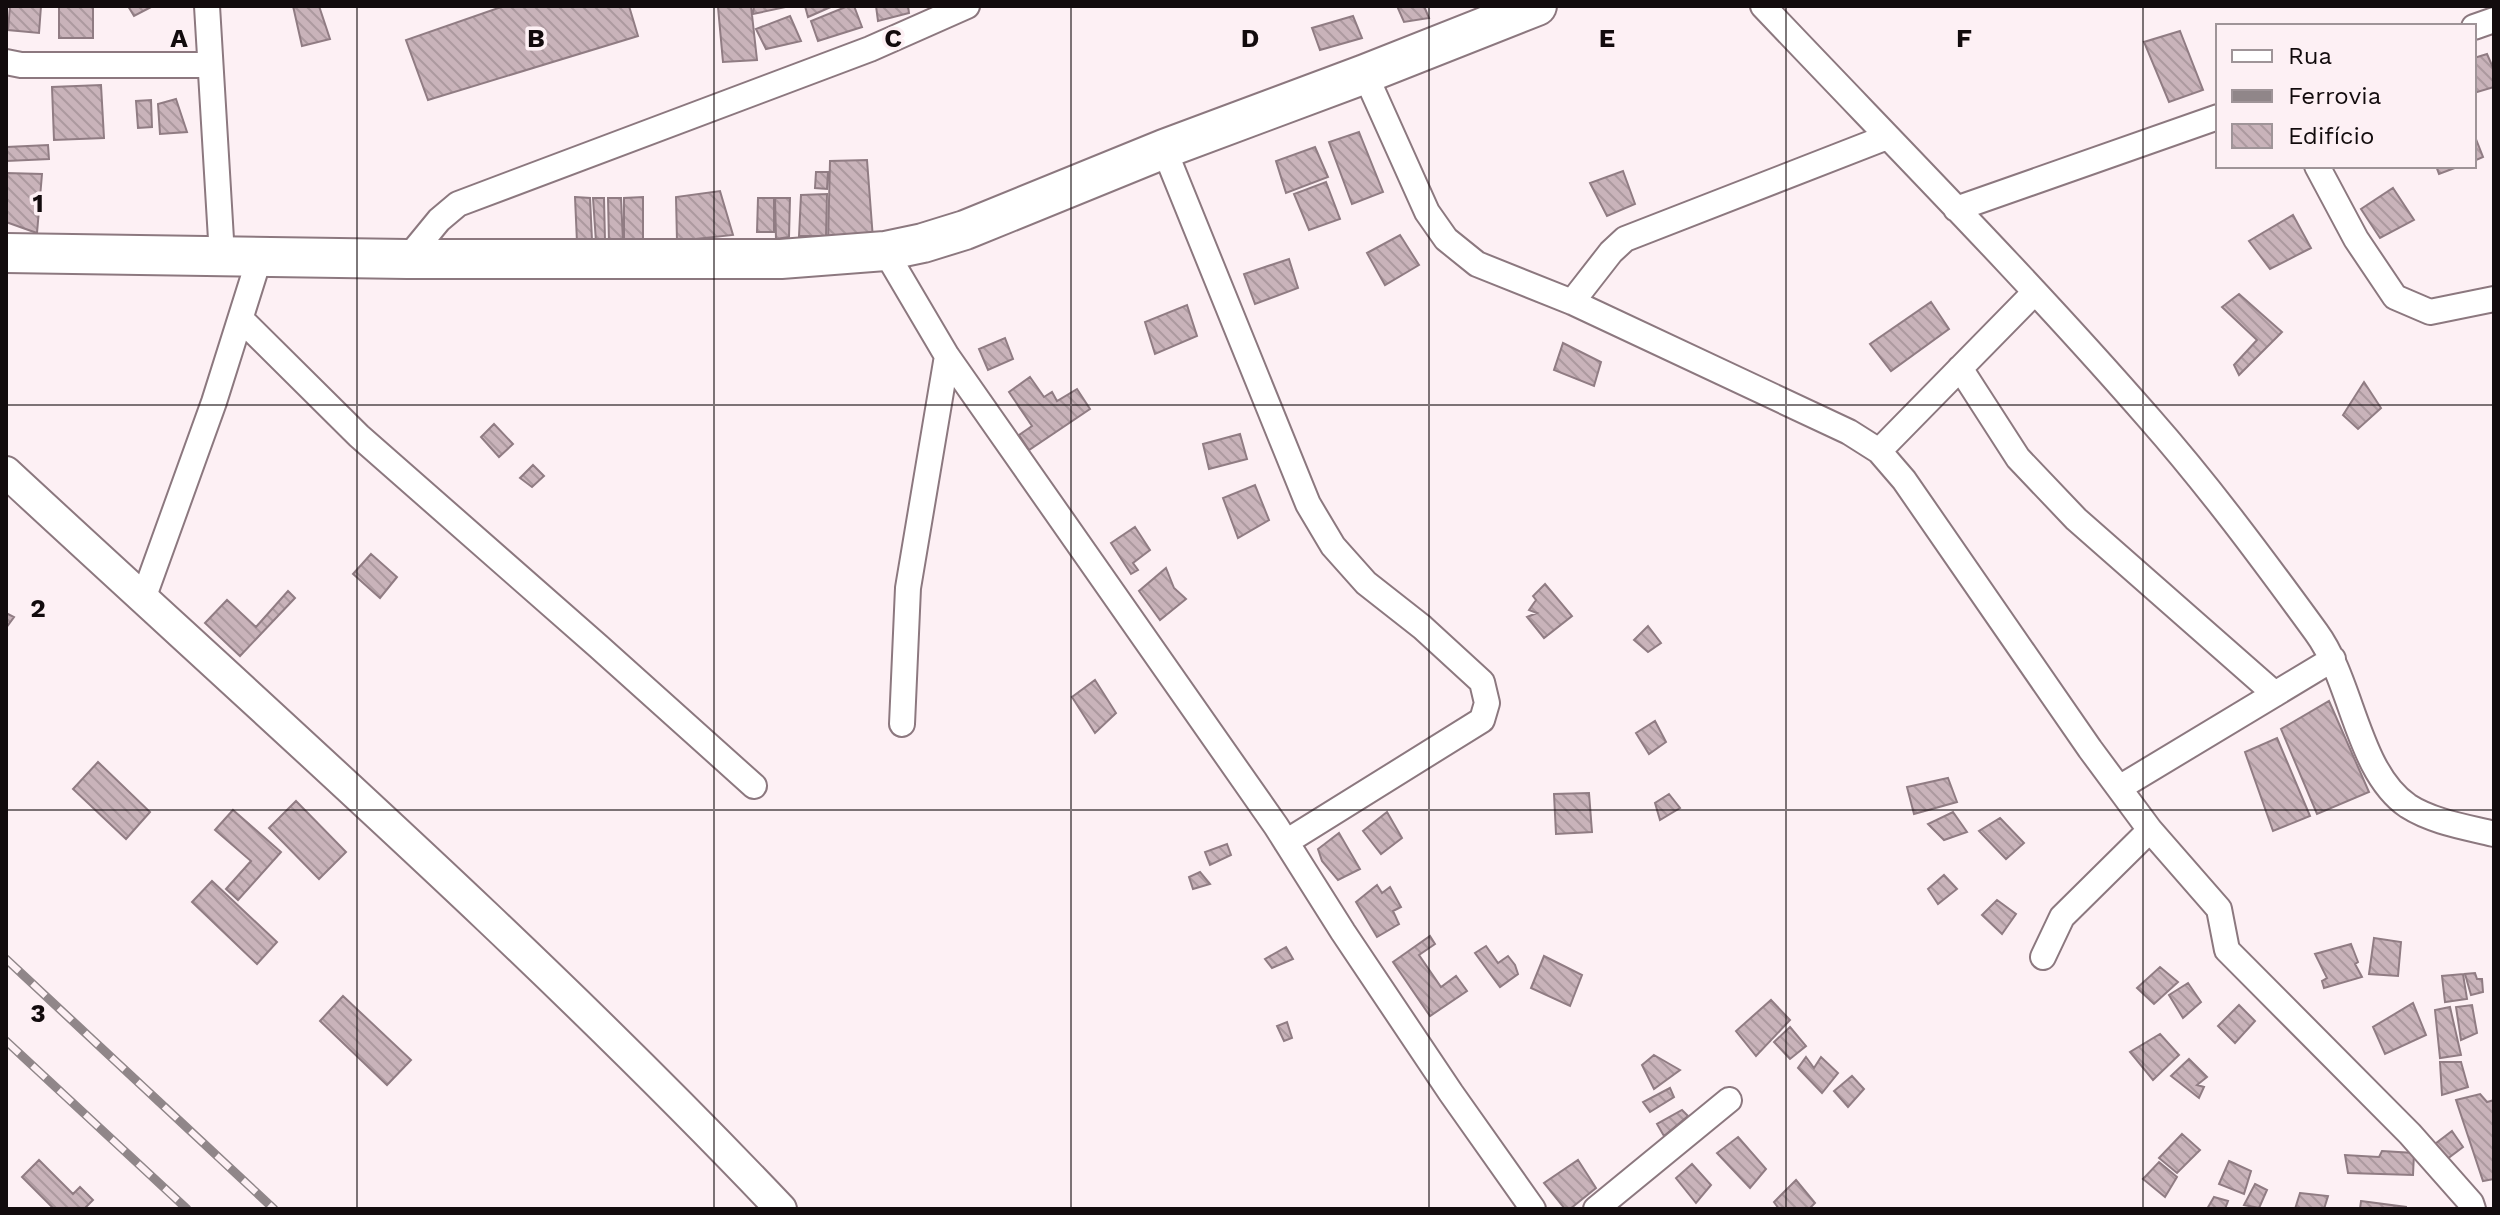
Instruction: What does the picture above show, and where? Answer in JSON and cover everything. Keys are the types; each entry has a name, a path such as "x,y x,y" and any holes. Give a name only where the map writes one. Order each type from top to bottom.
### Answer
{"main road":[{"path":"6,253 407,259 781,259 885,251 965,230 1164,149 1533,7"}],"street":[{"path":"207,6 222,256"},
{"path":"407,259 439,220 458,204 870,49 967,6"},
{"path":"1763,6 2148,417 2232,517 2333,659 2376,771 2407,805 2446,823 2494,834"},
{"path":"6,62 21,65 209,65"},
{"path":"1365,74 1427,212 1446,239 1477,264 1572,302 1849,432 1879,451 1948,541 2150,830 2219,909 2227,950 2410,1134 2473,1209"},
{"path":"1956,209 2216,118"},
{"path":"1572,302 1625,239 1887,137"},
{"path":"1164,149 1308,504 1333,546 1366,583 1422,627 1482,682 1487,703 1482,720 1286,842"},
{"path":"2318,168 2356,239 2395,297 2430,312 2494,299"},
{"path":"885,251 947,356 1286,842 1434,1069 1533,1209"},
{"path":"143,599 260,256"},
{"path":"1879,451 2034,293"},
{"path":"241,319 359,436 754,786"},
{"path":"902,724 908,588 947,356"},
{"path":"1960,368 2018,458 2057,498 2275,694"},
{"path":"6,472 569,994 781,1209"},
{"path":"2119,788 2333,659"},
{"path":"2043,957 2062,917 2150,830"},
{"path":"1596,1209 1729,1100"}],"building":[{"path":"10,6 41,6 39,33 8,30"},
{"path":"59,6 93,6 93,38 59,38"},
{"path":"128,6 153,6 134,16"},
{"path":"293,6 319,6 330,39 302,46"},
{"path":"504,6 629,6 638,36 428,100 406,40"},
{"path":"720,6 751,6 757,60 723,62"},
{"path":"754,6 785,6 786,7 753,14"},
{"path":"805,6 833,6 808,17"},
{"path":"854,6 862,27 818,41 811,21"},
{"path":"876,6 908,6 909,13 878,21"},
{"path":"1397,6 1424,6 1429,18 1404,22"},
{"path":"790,16 801,41 766,49 756,29"},
{"path":"1353,16 1362,38 1320,50 1312,28"},
{"path":"2180,31 2203,90 2169,102 2144,42"},
{"path":"2487,54 2494,70 2494,87 2476,92 2476,57"},
{"path":"101,85 104,138 54,140 52,87"},
{"path":"176,99 187,132 160,134 158,104"},
{"path":"151,100 152,127 138,128 136,101"},
{"path":"1359,132 1383,192 1352,204 1329,142"},
{"path":"2476,139 2483,157 2476,160"},
{"path":"48,145 49,159 7,161 7,147"},
{"path":"1315,147 1328,177 1286,193 1276,161"},
{"path":"867,160 873,239 828,242 830,161"},
{"path":"2437,168 2455,168 2439,174"},
{"path":"1623,171 1635,204 1607,216 1590,183"},
{"path":"816,172 828,172 827,189 815,188"},
{"path":"6,173 42,174 37,233 6,222"},
{"path":"1326,182 1340,219 1309,230 1294,194"},
{"path":"2393,188 2414,220 2380,238 2361,209"},
{"path":"720,191 733,235 677,241 676,197"},
{"path":"827,194 826,236 799,236 801,195"},
{"path":"575,197 590,198 592,240 577,242"},
{"path":"643,197 643,243 624,243 624,198"},
{"path":"593,198 604,198 605,240 596,242"},
{"path":"608,198 621,198 623,241 609,243"},
{"path":"758,198 774,198 774,232 757,232"},
{"path":"775,198 790,198 789,237 776,239"},
{"path":"2293,215 2311,248 2270,269 2249,241"},
{"path":"1400,235 1419,265 1385,285 1367,253"},
{"path":"1289,259 1298,288 1255,304 1244,274"},
{"path":"2239,294 2282,332 2239,375 2234,365 2257,340 2222,307"},
{"path":"1931,302 1949,329 1891,371 1870,344"},
{"path":"1187,305 1197,336 1155,354 1145,322"},
{"path":"1005,338 1013,359 988,370 979,349"},
{"path":"1563,343 1601,362 1594,386 1554,370"},
{"path":"1030,377 1044,397 1052,392 1057,401 1077,389 1090,409 1029,450 1019,435 1032,426 1009,392"},
{"path":"2364,382 2381,408 2358,429 2343,415"},
{"path":"494,424 513,444 499,457 481,437"},
{"path":"1240,434 1247,459 1209,469 1203,444"},
{"path":"533,465 544,476 532,487 520,478"},
{"path":"1255,485 1269,520 1238,538 1223,498"},
{"path":"1135,527 1150,550 1133,563 1138,570 1131,574 1111,543"},
{"path":"371,554 397,577 380,598 353,574"},
{"path":"1166,568 1174,588 1186,599 1160,620 1139,591"},
{"path":"1545,584 1572,616 1544,638 1527,617 1537,613 1529,610 1536,600 1533,596"},
{"path":"288,591 295,598 240,656 205,623 227,600 256,627"},
{"path":"6,613 14,617 6,628"},
{"path":"1648,626 1661,643 1648,652 1634,640"},
{"path":"1095,680 1116,713 1095,733 1072,697"},
{"path":"2329,701 2369,792 2317,814 2281,729"},
{"path":"1655,721 1666,742 1649,754 1636,733"},
{"path":"2277,738 2310,816 2273,831 2245,752"},
{"path":"98,762 150,812 126,839 73,789"},
{"path":"1948,778 1957,802 1914,814 1907,787"},
{"path":"1589,793 1592,832 1556,834 1554,794"},
{"path":"1669,794 1680,808 1660,820 1655,803"},
{"path":"296,801 346,852 319,879 269,828"},
{"path":"233,810 281,852 238,900 226,889 251,861 215,830"},
{"path":"1387,812 1402,838 1381,854 1363,831"},
{"path":"1953,812 1967,832 1944,840 1928,824"},
{"path":"2000,818 2024,843 2006,859 1979,831"},
{"path":"1339,833 1360,869 1338,880 1322,861 1318,849"},
{"path":"1227,844 1231,855 1210,865 1205,852"},
{"path":"1200,872 1210,884 1193,889 1189,877"},
{"path":"1944,875 1957,889 1938,904 1928,889"},
{"path":"212,881 277,942 257,964 192,902"},
{"path":"1377,885 1382,893 1390,887 1401,907 1393,911 1399,924 1377,937 1356,902"},
{"path":"1997,900 2016,914 2002,934 1982,915"},
{"path":"1430,936 1435,944 1419,955 1441,987 1456,976 1467,991 1430,1016 1393,962"},
{"path":"2374,938 2401,942 2398,976 2369,974"},
{"path":"2351,944 2358,962 2355,964 2362,977 2324,988 2322,981 2327,978 2315,954"},
{"path":"1486,946 1498,963 1508,956 1515,965 1518,974 1500,987 1475,953"},
{"path":"1286,947 1293,959 1272,968 1265,959"},
{"path":"1544,956 1582,975 1570,1006 1531,988"},
{"path":"2160,967 2178,982 2154,1004 2137,988"},
{"path":"2475,973 2477,979 2482,979 2483,992 2471,995 2465,974"},
{"path":"2463,974 2467,999 2445,1002 2442,976"},
{"path":"2188,983 2201,1002 2183,1018 2169,995"},
{"path":"343,996 411,1060 387,1085 320,1021"},
{"path":"1771,1000 1790,1020 1756,1056 1736,1031"},
{"path":"2413,1003 2426,1035 2385,1054 2373,1027"},
{"path":"2239,1005 2255,1021 2235,1043 2218,1026"},
{"path":"2472,1005 2477,1033 2461,1040 2456,1007"},
{"path":"2450,1007 2461,1055 2440,1058 2435,1010"},
{"path":"1287,1022 1292,1038 1284,1041 1277,1026"},
{"path":"1790,1027 1806,1046 1790,1059 1774,1042"},
{"path":"2160,1034 2179,1055 2153,1080 2130,1052"},
{"path":"1654,1055 1680,1070 1654,1089 1642,1065"},
{"path":"1806,1057 1814,1068 1821,1057 1838,1073 1822,1093 1798,1068"},
{"path":"2189,1059 2207,1077 2197,1085 2204,1087 2199,1098 2171,1076"},
{"path":"2440,1062 2461,1062 2468,1087 2442,1095"},
{"path":"1852,1076 1864,1089 1848,1107 1834,1091"},
{"path":"1670,1088 1674,1097 1650,1112 1643,1102"},
{"path":"2480,1094 2487,1102 2494,1100 2494,1179 2483,1181 2456,1100"},
{"path":"1682,1110 1688,1116 1664,1136 1657,1124"},
{"path":"2452,1131 2463,1147 2447,1159 2435,1144"},
{"path":"2182,1134 2200,1150 2177,1173 2159,1158"},
{"path":"1738,1137 1766,1169 1750,1188 1717,1153"},
{"path":"2382,1151 2414,1153 2413,1175 2348,1173 2345,1155 2379,1157"},
{"path":"39,1160 73,1194 80,1187 93,1200 87,1209 54,1209 22,1177"},
{"path":"1578,1160 1596,1188 1570,1209 1565,1209 1544,1183"},
{"path":"2229,1161 2251,1171 2244,1194 2219,1184"},
{"path":"2159,1162 2177,1177 2165,1197 2143,1179"},
{"path":"1692,1164 1711,1185 1696,1203 1676,1178"},
{"path":"1796,1180 1815,1203 1809,1209 1779,1209 1774,1202"},
{"path":"2255,1184 2267,1190 2259,1208 2244,1205"},
{"path":"2300,1193 2328,1196 2324,1209 2295,1209"},
{"path":"2214,1197 2228,1201 2225,1209 2207,1209"},
{"path":"2361,1201 2406,1207 2406,1209 2360,1209"}],"railway":[{"path":"6,959 274,1209"},
{"path":"6,1041 187,1209"}]}
